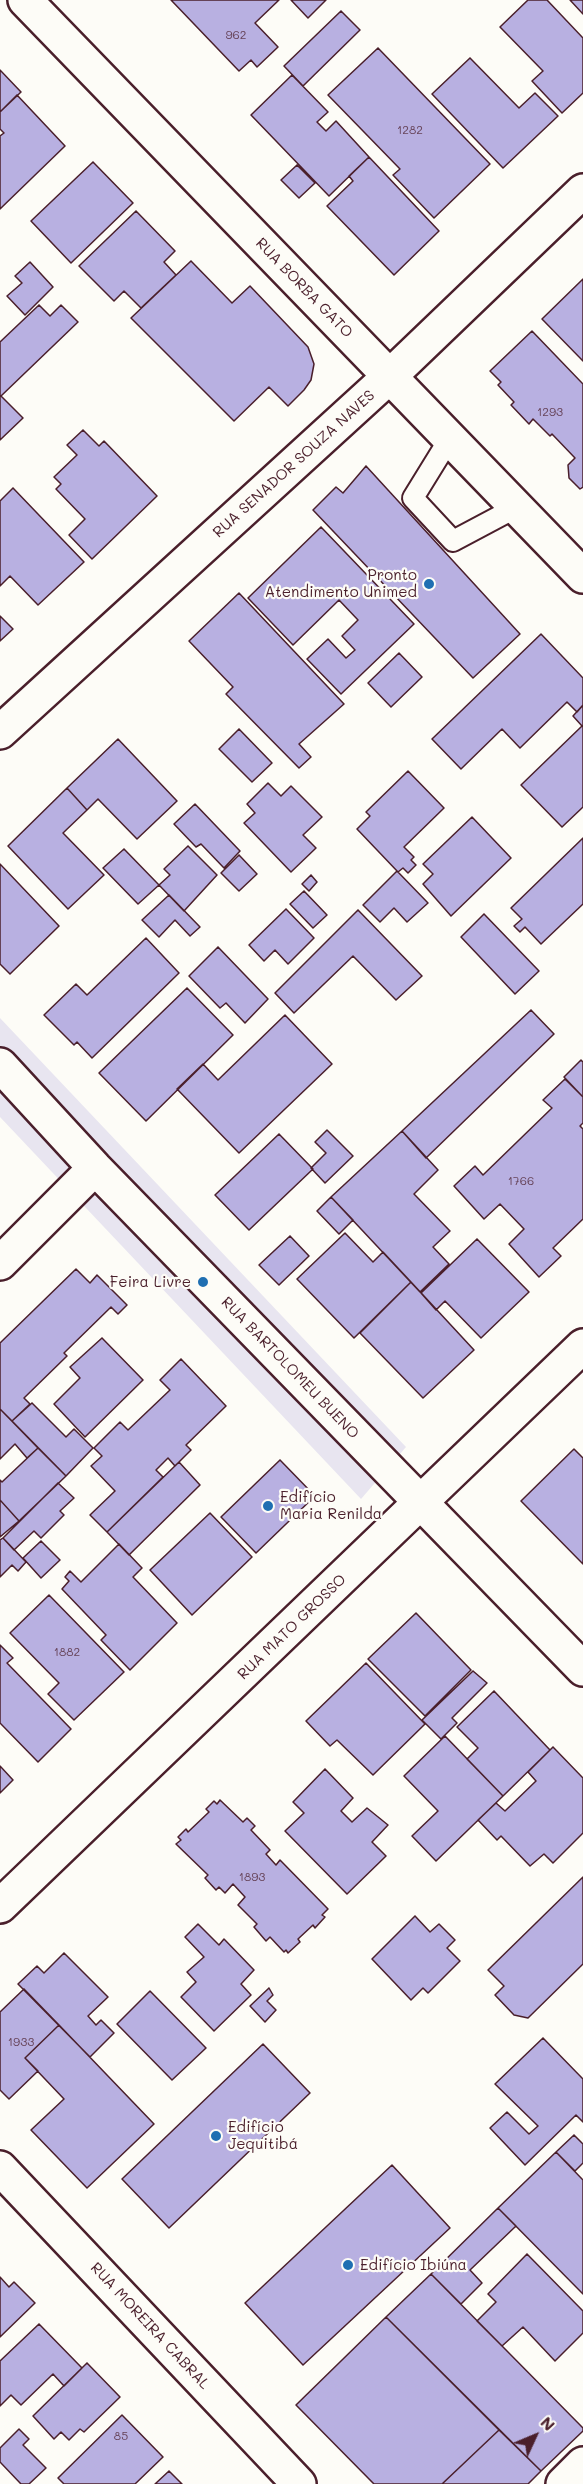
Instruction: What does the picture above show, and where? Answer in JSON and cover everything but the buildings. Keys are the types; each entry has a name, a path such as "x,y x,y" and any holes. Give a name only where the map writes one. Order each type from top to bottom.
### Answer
{"street":[{"name":"RUA BORBA GATO","path":"25,0 583,576"},
{"name":"RUA SENADOR SOUZA NAVES","path":"0,732 390,376 583,191"},
{"name":"RUA BARTOLOMEU BUENO","path":"0,1065 95,1168 583,1669"},
{"path":"0,1263 95,1168"},
{"name":"RUA MATO GROSSO","path":"0,1906 583,1346"},
{"name":"RUA MOREIRA CABRAL","path":"0,2168 299,2484"},
{"path":"563,2484 583,2464"}],"lane":[{"path":"450,438 413,498 453,541 517,507"}],"shaded area":[{"name":"Feira Livre","path":"0,1018 406,1447 361,1499 0,1117"}],"place":[{"name":"Pronto Atendimento Unimed","path":"429,584"},
{"name":"Feira Livre","path":"203,1282"},
{"name":"Edifício Maria Renilda","path":"268,1506"},
{"name":"Edifício Jequitibá","path":"216,2136"},
{"name":"Edifício Ibiúna","path":"348,2265"}]}
